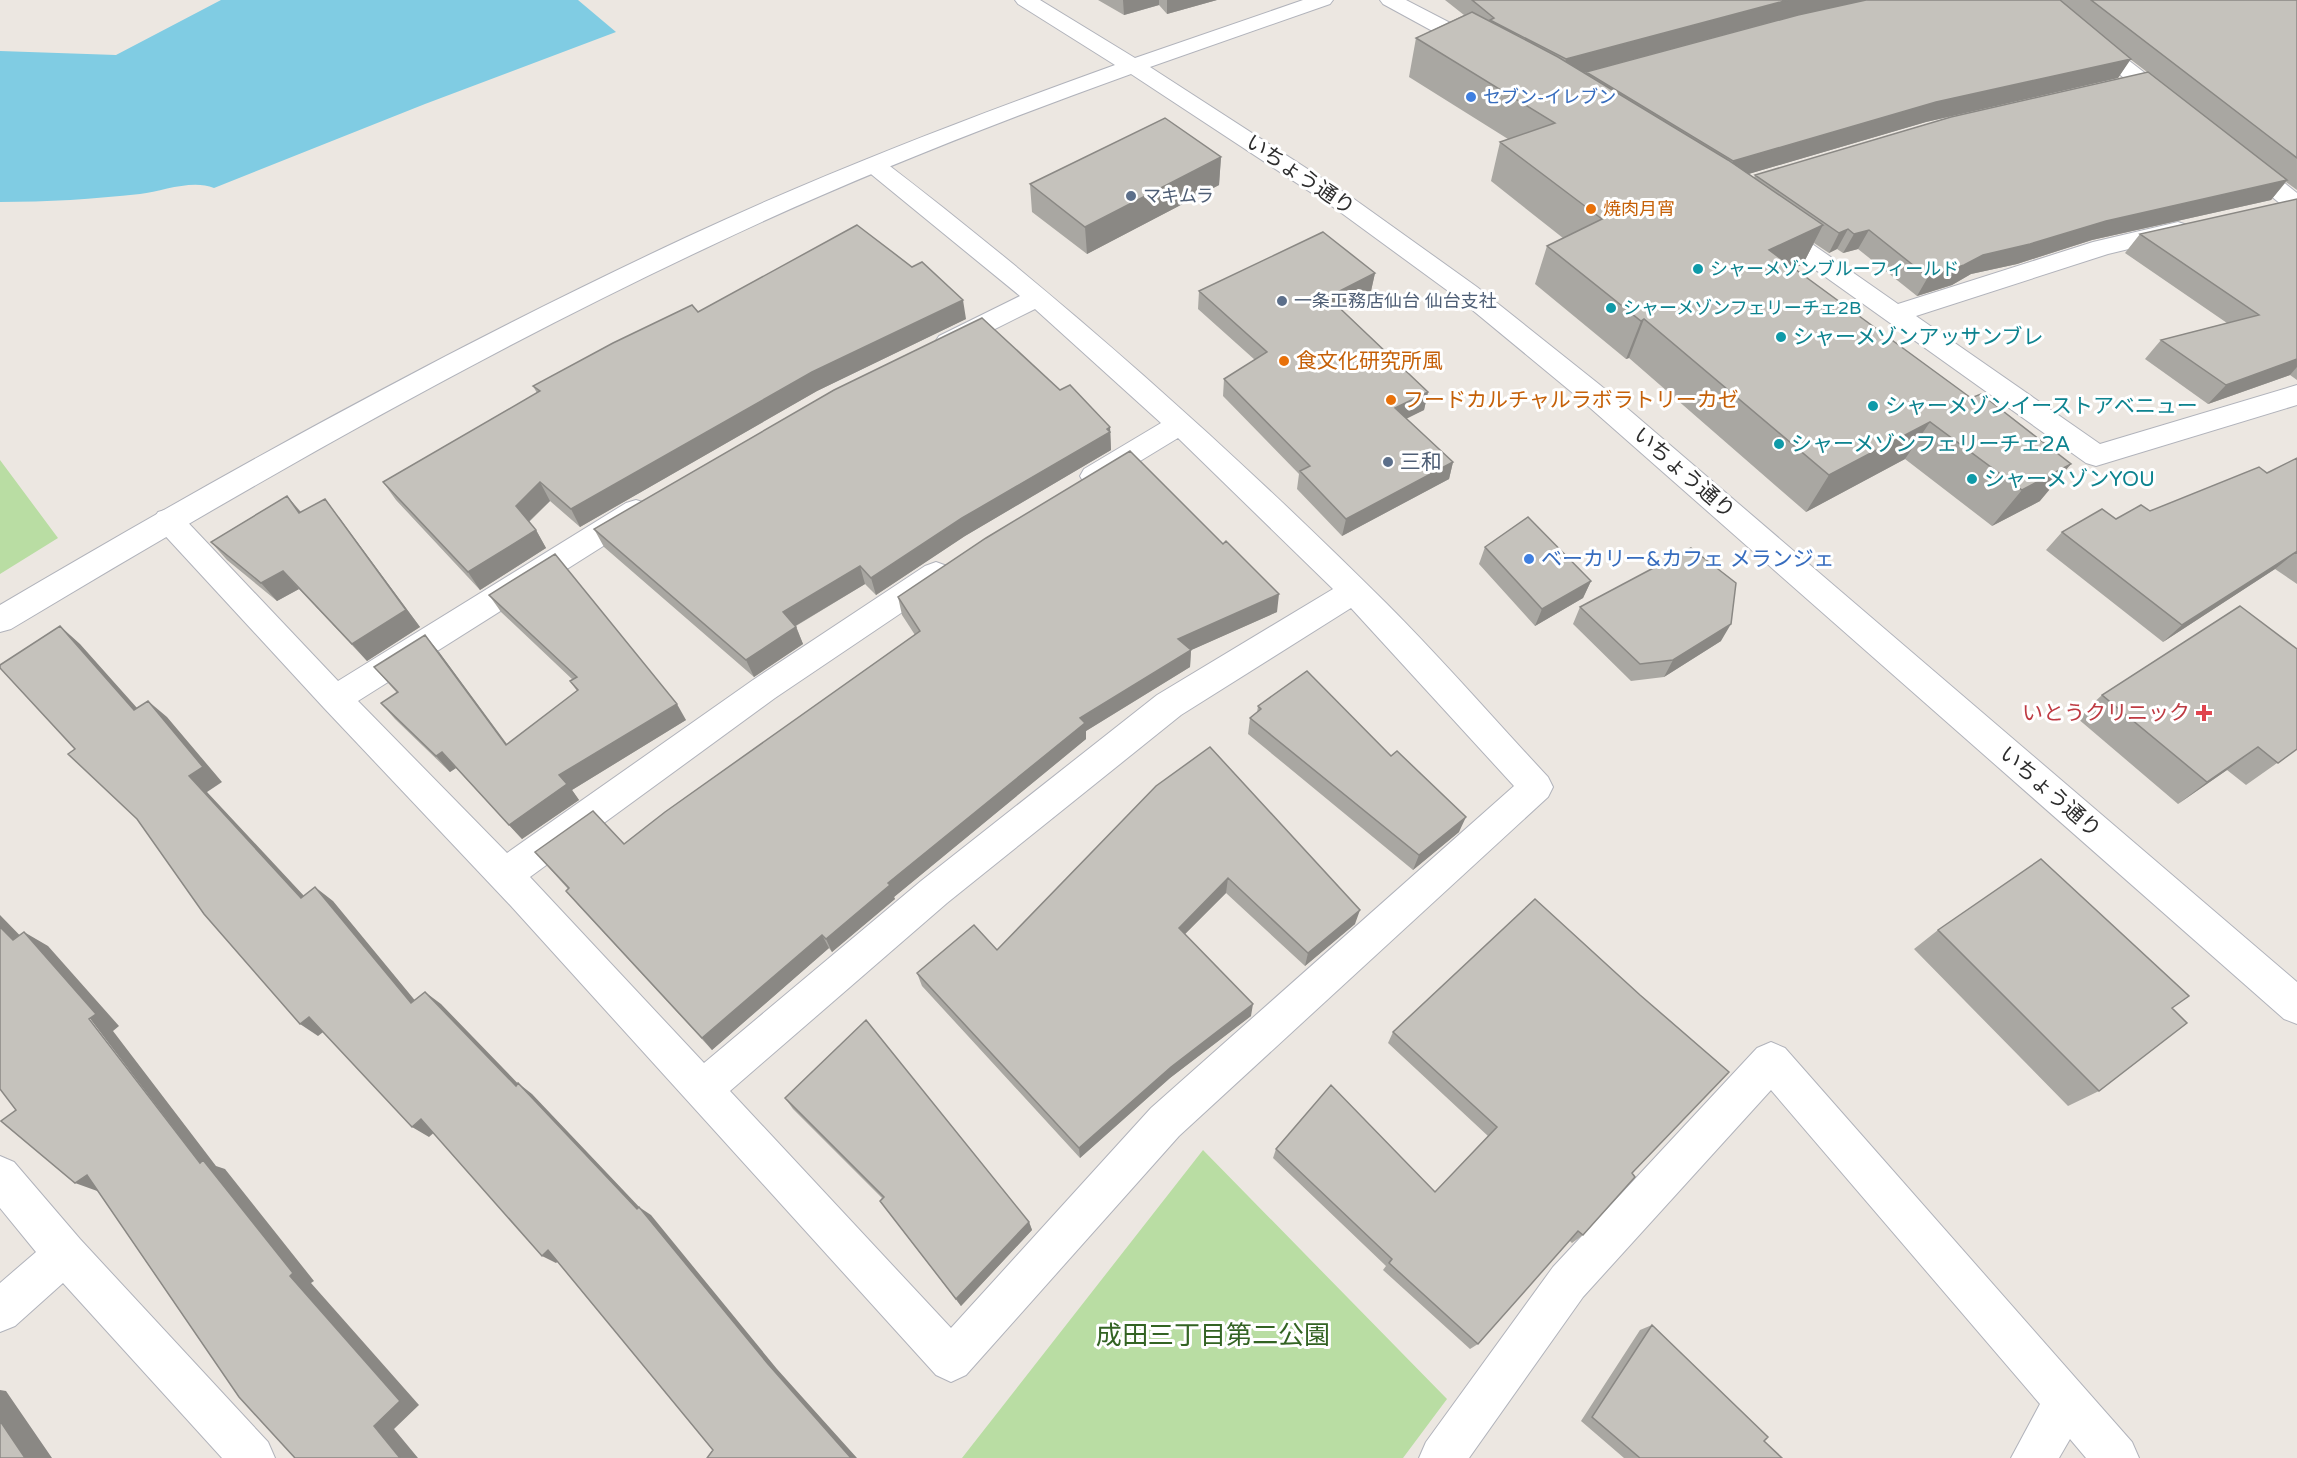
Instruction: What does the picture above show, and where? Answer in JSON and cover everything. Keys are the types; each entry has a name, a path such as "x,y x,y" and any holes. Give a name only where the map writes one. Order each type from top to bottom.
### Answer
{"street":[{"name":"いちょう通り","path":"1025,0 1134,65 1345,204 1468,293 1590,392 2297,1006"},
{"path":"0,620 168,520 401,390 700,241 874,165 1134,65 1323,0"},
{"path":"1390,0 1504,61"},
{"path":"2038,0 2187,117"},
{"path":"2119,86 2142,81"},
{"path":"2232,153 2296,204"},
{"path":"168,520 504,875 951,1360 1165,1122 1536,787 1354,591 1180,424 1039,297 874,165"},
{"path":"2261,211 2296,204"},
{"path":"1751,212 2096,456 2297,395"},
{"path":"1895,314 2102,248 2204,224"},
{"path":"923,354 1039,297"},
{"path":"1069,491 1180,424"},
{"path":"335,699 600,532 663,496"},
{"path":"504,875 764,689 958,559"},
{"path":"703,1089 934,892 1169,705 1354,591"},
{"path":"1442,1458 1568,1282 1771,1061 2116,1458"},
{"path":"0,1176 65,1254 252,1458"},
{"path":"0,1311 65,1254"},
{"path":"2034,1458 2067,1401"}],"green space":[{"path":"0,460 58,538 0,574"},
{"name":"成田三丁目第二公園","path":"1203,1150 1447,1399 1403,1458 962,1458"}],"water":[{"path":"221,0 578,0 616,32 425,104 214,188 187,185 140,194 53,201 0,202 0,51 116,55"}],"building":[{"path":"1472,0 1788,0 1566,59 1490,20 1494,18"},
{"path":"1866,0 2060,0 2131,59 1936,102 1733,161 1586,72 1798,15"},
{"path":"2091,0 2297,0 2297,158"},
{"path":"1472,12 1558,57 1728,160 1823,225 1769,250 1971,398 1981,394 2071,464 2022,490 1930,422 1829,475 1644,319 1641,321 1547,246 1602,219 1500,142 1555,123 1416,38"},
{"path":"2148,72 2287,180 2106,221 2030,244 1983,255 1964,265 1928,277 1869,230 1854,234 1848,229 1839,233 1755,175 1951,117"},
{"path":"1165,118 1221,157 1085,227 1030,184"},
{"path":"2297,199 2297,359 2226,385 2161,340 2259,315 2140,234"},
{"path":"857,225 912,267 922,262 963,300 812,372 571,509 540,482 516,506 536,530 468,572 383,482 540,391 533,386 613,343 692,305 698,312"},
{"path":"1323,232 1375,273 1328,297 1428,392 1395,408 1453,462 1346,519 1300,471 1310,466 1224,379 1267,352 1199,291"},
{"path":"982,318 1060,390 1070,385 1110,427 1107,429 1110,432 962,518 871,578 860,566 783,612 796,627 746,660 594,529 834,390"},
{"path":"1130,451 1223,544 1226,541 1279,594 1178,639 1191,650 1080,718 1085,723 888,883 890,885 826,939 822,935 702,1038 566,891 569,888 535,852 593,811 624,844 665,812 920,631 898,597 986,538"},
{"path":"2297,458 2297,553 2182,625 2062,532 2102,509 2116,519 2141,505 2150,511 2259,467 2267,473"},
{"path":"287,496 299,513 325,499 406,610 352,644 283,571 261,583 211,542"},
{"path":"1528,517 1591,581 1542,609 1485,547"},
{"path":"1691,548 1736,583 1731,624 1673,660 1640,664 1580,607"},
{"path":"555,554 677,704 559,775 567,784 509,825 442,752 436,756 381,703 398,692 374,667 425,635 506,745 578,690 570,681 577,677 489,595"},
{"path":"2240,606 2297,649 2297,749 2278,763 2258,747 2207,782 2102,695"},
{"path":"60,626 134,710 148,701 203,767 189,776 301,898 315,887 411,1003 425,992 516,1086 518,1083 637,1209 639,1207 768,1364 851,1458 707,1458 713,1450 548,1250 542,1256 421,1119 412,1127 309,1017 300,1024 204,914 137,819 68,754 75,749 0,668 0,665"},
{"path":"1307,671 1391,756 1397,751 1466,817 1419,855 1250,718 1261,709 1258,706"},
{"path":"1210,747 1360,910 1308,953 1228,878 1179,928 1253,1004 1171,1067 1079,1148 917,973 974,925 997,950 1156,786"},
{"path":"2041,859 2189,996 2172,1008 2187,1023 2099,1091 1938,930"},
{"path":"1535,899 1729,1072 1632,1173 1635,1177 1583,1235 1578,1231 1478,1344 1389,1263 1392,1259 1276,1149 1331,1085 1435,1192 1497,1127 1393,1032"},
{"path":"0,927 13,940 24,932 96,1014 89,1019 200,1163 203,1160 293,1273 290,1276 400,1401 374,1426 400,1458 295,1458 239,1397 87,1175 75,1183 1,1121 16,1110 0,1089"},
{"path":"866,1020 1029,1222 956,1299 880,1201 884,1197 785,1098"},
{"path":"1652,1325 1768,1437 1764,1441 1782,1458 1640,1458 1592,1417"},
{"path":"0,1421 25,1458 0,1458"}],"place":[{"name":"セブン-イレブン","path":"1471,97"},
{"name":"マキムラ","path":"1131,196"},
{"name":"焼肉月宵","path":"1591,209"},
{"name":"シャーメゾンブルーフィールド","path":"1698,269"},
{"name":"一条工務店仙台 仙台支社","path":"1282,301"},
{"name":"シャーメゾンフェリーチェ2B","path":"1611,308"},
{"name":"シャーメゾンアッサンブレ","path":"1781,337"},
{"name":"食文化研究所風","path":"1284,361"},
{"name":"フードカルチャルラボラトリーカゼ","path":"1391,400"},
{"name":"シャーメゾンイーストアベニュー","path":"1873,406"},
{"name":"シャーメゾンフェリーチェ2A","path":"1779,444"},
{"name":"三和","path":"1388,462"},
{"name":"シャーメゾンYOU","path":"1972,479"},
{"name":"ベーカリー&カフェ メランジェ","path":"1529,559"},
{"name":"いとうクリニック","path":"2204,713"}]}
